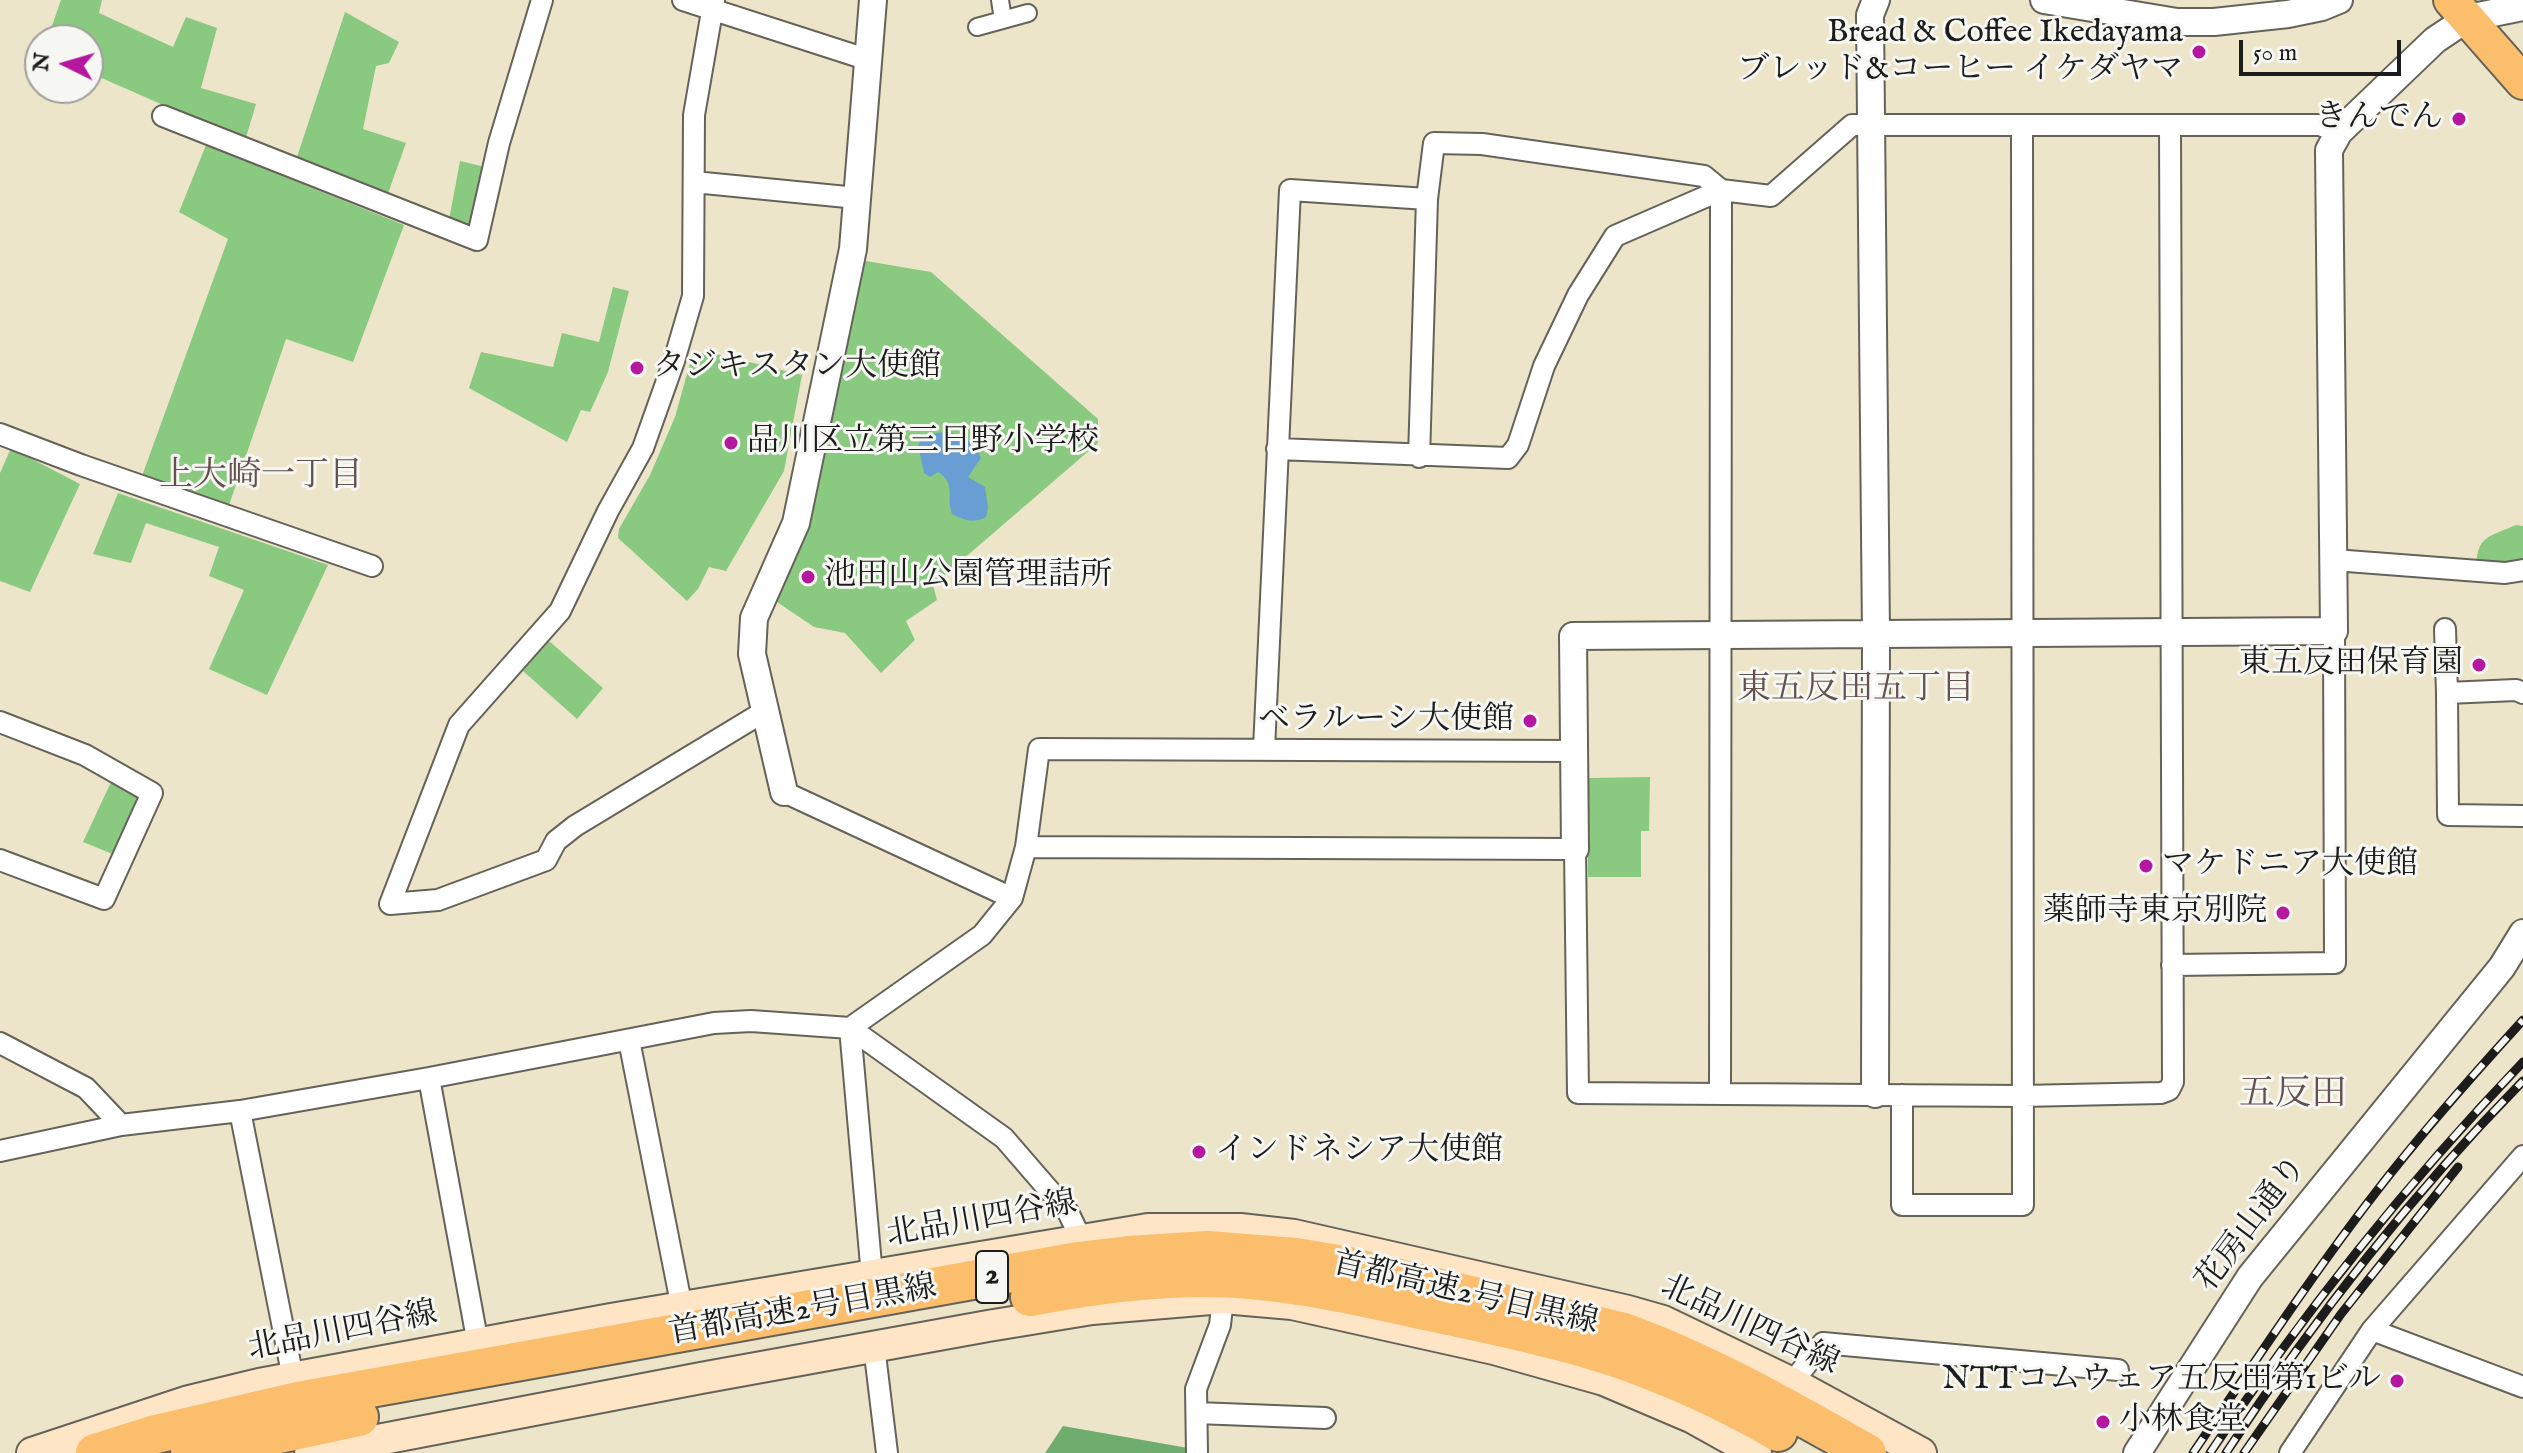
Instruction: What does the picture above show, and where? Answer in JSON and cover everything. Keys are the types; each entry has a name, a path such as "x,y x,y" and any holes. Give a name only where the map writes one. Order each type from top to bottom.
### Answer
{"highway":[{"path":"2460,9 2523,82"},
{"name":"首都高速2号目黒線","path":"95,1453 152,1435 298,1401 1078,1261 1207,1250 1296,1257 1349,1266 1624,1332 1668,1347 1710,1367 1867,1453"},
{"name":"首都高速2号目黒線","path":"190,1453 471,1396 1080,1288 1131,1281 1206,1278 1292,1284 1344,1293 1495,1326 1617,1358 1660,1374 1746,1415 1815,1453"}],"main road":[{"name":"北品川四谷線","path":"32,1453 189,1401 293,1378 1148,1229 1240,1229 1294,1235 1663,1321 1792,1383 1921,1453"},
{"path":"310,1453 874,1346 1092,1309 1223,1298 1292,1304 1494,1349 1590,1376 1654,1400 1756,1453"}],"street":[{"path":"163,116 477,240 499,143 542,0"},
{"path":"683,0 713,5 869,60"},
{"path":"873,0 853,249 804,492 796,523 754,618 752,654 784,792 1012,898"},
{"path":"1000,0 1003,20"},
{"path":"1875,1094 1876,635 1870,15 1876,0"},
{"path":"2044,0 2190,22 2288,14 2339,0"},
{"path":"713,5 694,115 693,296 643,448 608,511 560,611 459,725 390,904 438,900 546,860 556,841 575,826 765,711"},
{"path":"2172,965 2335,963 2329,150 2339,132 2435,40 2460,9 2523,7"},
{"path":"977,27 1028,13"},
{"path":"1277,449 1419,457 1508,458 1518,445 1544,366 1578,295 1615,236 1721,190 1771,196 1852,125 2320,125 2339,132"},
{"path":"2170,125 2171,634 2172,965 2173,1082 2169,1090 2161,1093 2022,1096 1578,1093 1573,636 2021,632 2171,634 2334,631"},
{"path":"1902,1095 1902,1205 2023,1205 2022,126"},
{"path":"1419,457 1427,199 1434,143 1482,144 1704,176 1721,190"},
{"path":"694,182 857,198"},
{"path":"1264,749 1290,190 1427,199"},
{"path":"1720,1094 1721,190"},
{"path":"0,434 372,566"},
{"path":"2334,560 2505,573 2523,570"},
{"path":"2445,629 2448,815 2523,816"},
{"path":"2447,693 2516,690 2523,693"},
{"path":"0,722 85,755 152,793 104,899 0,860"},
{"path":"850,1028 982,935 1012,898 1026,847 1039,749 1575,751"},
{"path":"1026,847 1575,849"},
{"name":"花房山通り","path":"2137,1453 2250,1277 2502,967 2523,933"},
{"path":"0,1151 121,1125 143,1125 240,1111 714,1023 751,1021 850,1028 1004,1138 1068,1212 1082,1241"},
{"path":"850,1028 872,1276"},
{"path":"629,1040 682,1308"},
{"path":"0,1043 86,1088 121,1125"},
{"path":"429,1078 478,1344"},
{"path":"240,1111 293,1378"},
{"path":"2290,1453 2372,1330 2523,1156"},
{"path":"1197,1453 1196,1389 1220,1325 1223,1298"},
{"path":"2372,1330 2523,1387"},
{"path":"1792,1383 1823,1343 2118,1370"},
{"path":"874,1346 887,1453"},
{"path":"1197,1413 1325,1418"}],"green space":[{"path":"61,0 102,0 99,13 173,47 186,17 217,28 201,88 256,104 245,141 104,79 104,24 53,24"},
{"path":"345,12 399,42 389,63 376,66 363,129 406,143 386,199 296,160"},
{"path":"206,145 404,225 353,362 286,339 228,508 142,476 228,239 179,212"},
{"path":"460,161 485,167 472,228 449,220"},
{"path":"860,260 931,272 1098,419 1098,443 933,585 937,600 906,621 915,640 881,673 845,633 814,627 774,600"},
{"path":"613,287 629,291 608,372 590,412 581,410 567,442 469,388 481,352 553,367 562,333 599,342"},
{"path":"708,352 802,375 784,471 726,571 709,567 698,589 687,601 618,538 619,529 650,475 675,417 692,356"},
{"path":"11,448 80,484 30,592 0,581 0,473"},
{"path":"118,493 328,565 267,695 209,669 244,590 209,576 219,547 146,523 131,563 93,554"},
{"path":"2516,525 2523,526 2523,566 2476,568 2482,543"},
{"path":"549,641 603,688 577,719 523,671"},
{"path":"1650,777 1649,831 1641,831 1641,877 1588,877 1588,778"},
{"path":"112,780 143,798 115,855 83,842"},
{"path":"1063,1426 1188,1448 1189,1453 1045,1453"}],"water":[{"path":"944,432 967,439 981,458 968,477 985,487 986,517 969,520 952,514 949,485 944,476 938,472 930,477 924,473 918,445 924,435"}],"railway":[{"path":"2193,1453 2305,1288 2376,1192 2448,1104 2523,1020"},
{"path":"2210,1453 2282,1350 2358,1250 2438,1154 2523,1062"},
{"path":"2226,1453 2329,1307 2403,1213 2523,1081"},
{"path":"2244,1453 2341,1314 2458,1167"}],"place":[{"name":"Bread & Coffee Ikedayama ブレッド&コーヒー イケダヤマ","path":"2199,52"},
{"name":"きんでん","path":"2459,119"},
{"name":"タジキスタン大使館","path":"637,368"},
{"name":"品川区立第三日野小学校","path":"731,443"},
{"name":"池田山公園管理詰所","path":"808,577"},
{"name":"東五反田保育園","path":"2479,665"},
{"name":"ベラルーシ大使館","path":"1530,721"},
{"name":"マケドニア大使館","path":"2146,866"},
{"name":"薬師寺東京別院","path":"2283,913"},
{"name":"インドネシア大使館","path":"1199,1152"},
{"name":"NTTコムウェア五反田第1ビル","path":"2397,1381"},
{"name":"小林食堂","path":"2103,1422"}],"district":[{"name":"上大崎一丁目","path":"261,478"},
{"name":"東五反田五丁目","path":"1856,691"},
{"name":"五反田","path":"2293,1097"}]}
